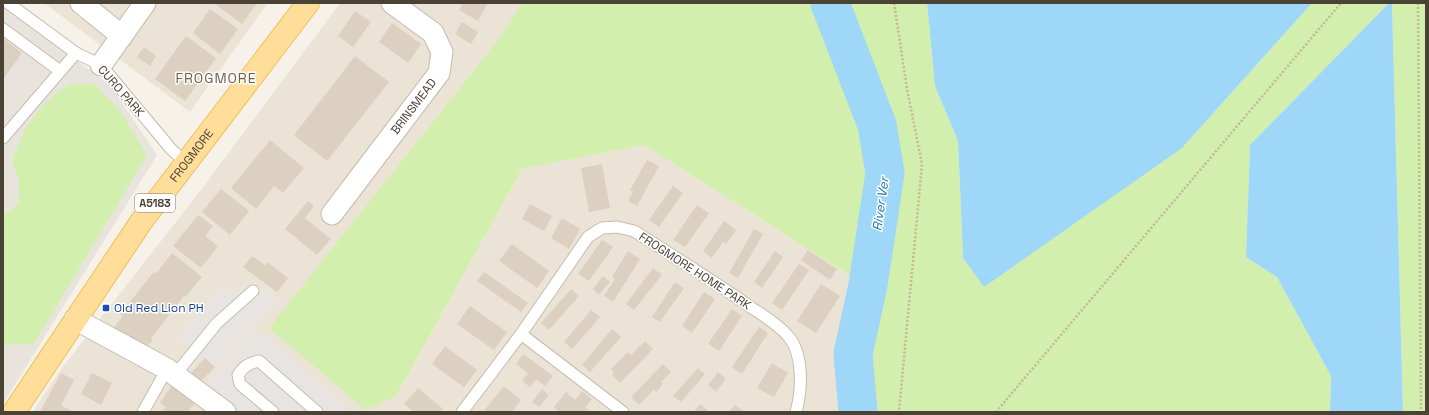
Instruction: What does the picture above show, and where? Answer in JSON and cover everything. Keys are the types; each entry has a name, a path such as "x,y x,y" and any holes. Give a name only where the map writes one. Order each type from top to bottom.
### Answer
{"main road":[{"name":"FROGMORE","path":"14,412 141,222 308,3"}],"street":[{"path":"81,3 122,36"},
{"path":"101,65 145,3"},
{"name":"BRINSMEAD","path":"332,214 439,73 442,52 433,33 392,3"},
{"path":"75,319 171,372 225,412"}],"lane":[{"name":"CURO PARK","path":"8,3 76,53 101,65 171,149 186,163"},
{"path":"3,29 60,71"},
{"path":"3,138 76,53"},
{"name":"FROGMORE HOME PARK","path":"462,412 520,334 588,237 602,228 617,227 634,231 741,300 788,336 798,355 800,382 799,402 796,412"},
{"path":"143,412 171,372 217,323 253,291"},
{"path":"520,334 623,412"},
{"path":"273,412 240,384 238,375 243,368 250,363 259,361 317,412"}],"path":[{"path":"894,3 907,89 922,164 899,412"},
{"path":"996,412 1340,3"},
{"path":"1418,3 1421,412"}],"shaded area":[{"path":"44,3 268,3 190,112"},
{"path":"340,3 522,3 499,39 396,396 522,169 644,145 860,282 843,339 841,362 843,412 33,412 61,369 204,186"},
{"path":"3,7 110,85 157,155 3,404"},
{"path":"252,280 280,302 251,327 215,367 178,338 198,312 222,288 233,296"},
{"path":"254,329 354,412 238,412 205,386"}],"green space":[{"path":"522,3 818,3 858,100 866,133 871,172 860,282 644,145 522,169 396,396 366,410 269,328 499,39"},
{"path":"841,3 927,3 935,86 958,141 963,258 1182,148 1312,3 1389,3 1250,145 1246,257 1277,277 1331,376 1330,412 866,412 863,378 864,349 878,286 894,178 891,131"},
{"path":"1392,3 1426,3 1426,412 1403,412"},
{"path":"93,83 121,112 147,155 34,344 5,345 3,343 3,216 19,203 19,180 12,160 25,129 45,103 68,85"}],"water":[{"path":"927,3 1312,3 1182,148 984,287 963,258 958,141 935,86"},
{"path":"1389,3 1392,3 1403,412 1330,412 1331,376 1277,277 1246,257 1250,145"}],"building":[{"path":"257,3 242,24 215,4"},
{"path":"463,3 488,3 478,21 459,10"},
{"path":"210,9 238,29 220,54 193,33"},
{"path":"355,11 371,22 353,47 338,36"},
{"path":"462,22 478,32 471,44 455,34"},
{"path":"392,23 421,44 408,63 379,42"},
{"path":"186,36 216,58 185,101 155,79"},
{"path":"3,38 22,53 3,79"},
{"path":"144,47 156,56 150,66 137,57"},
{"path":"355,56 389,82 327,161 294,135"},
{"path":"270,140 304,168 283,193 274,186 256,209 231,188"},
{"path":"647,160 659,166 637,206 628,201 633,192 630,190"},
{"path":"602,164 610,208 589,212 581,168"},
{"path":"673,186 683,193 659,227 649,220"},
{"path":"221,189 249,211 230,235 202,212"},
{"path":"308,201 314,206 305,218 331,239 317,255 285,229"},
{"path":"530,204 552,216 544,231 522,219"},
{"path":"697,205 709,213 685,247 673,240"},
{"path":"198,215 213,226 205,236 218,246 201,268 173,246"},
{"path":"562,218 580,229 569,249 551,238"},
{"path":"724,221 736,230 726,244 723,242 712,258 703,251"},
{"path":"754,229 763,234 738,278 729,273"},
{"path":"602,240 613,247 589,281 578,274"},
{"path":"512,244 549,271 537,288 499,261"},
{"path":"808,250 837,269 830,280 801,260"},
{"path":"628,251 640,259 613,302 604,296 615,279 612,277"},
{"path":"775,251 783,257 762,288 754,282"},
{"path":"172,253 202,277 185,297 184,296 151,338 153,340 144,350 113,329 123,316 120,314 154,272 156,274"},
{"path":"252,256 265,265 267,262 288,278 277,292 243,267"},
{"path":"799,264 809,270 782,310 772,303"},
{"path":"653,268 662,275 634,310 626,304"},
{"path":"484,272 528,303 521,312 477,281"},
{"path":"603,276 610,282 599,295 593,289"},
{"path":"675,282 684,288 660,322 652,317"},
{"path":"821,284 840,296 816,333 797,321"},
{"path":"571,289 579,296 549,330 541,323"},
{"path":"704,292 715,299 692,333 682,326"},
{"path":"470,306 507,332 494,350 457,324"},
{"path":"732,309 742,316 719,351 708,344"},
{"path":"591,310 600,317 572,349 564,342"},
{"path":"759,327 768,333 742,374 732,367"},
{"path":"612,329 621,337 590,372 582,365"},
{"path":"645,341 653,349 620,383 612,375 614,373 611,369 628,352 631,355"},
{"path":"445,346 477,370 464,387 432,364"},
{"path":"523,354 553,376 545,386 536,379 530,387 522,381 528,373 516,364"},
{"path":"205,358 215,367 199,383 190,374"},
{"path":"772,363 788,373 774,397 757,388"},
{"path":"663,364 671,372 661,382 663,384 656,392 654,389 639,405 631,397"},
{"path":"698,368 705,374 681,402 673,396"},
{"path":"718,372 726,379 716,392 708,385"},
{"path":"61,373 74,380 61,405 73,412 40,412"},
{"path":"92,373 112,383 101,405 81,394"},
{"path":"172,385 196,401 188,412 163,412 166,407 160,403"},
{"path":"504,386 521,400 512,412 483,412"},
{"path":"418,388 443,409 440,412 414,412 404,404"},
{"path":"542,389 549,395 539,407 532,402"},
{"path":"582,391 592,399 585,408 591,412 559,412 554,407 566,392 575,400"},
{"path":"700,404 708,411 708,412 694,412"},
{"path":"735,405 745,412 729,412"}],"waterway":[{"name":"River Ver","path":"830,3 877,125 885,173 868,285 853,354 858,412"}],"place":[{"name":"Old Red Lion PH","path":"106,308"}],"district":[{"name":"FROGMORE","path":"216,78"}]}
